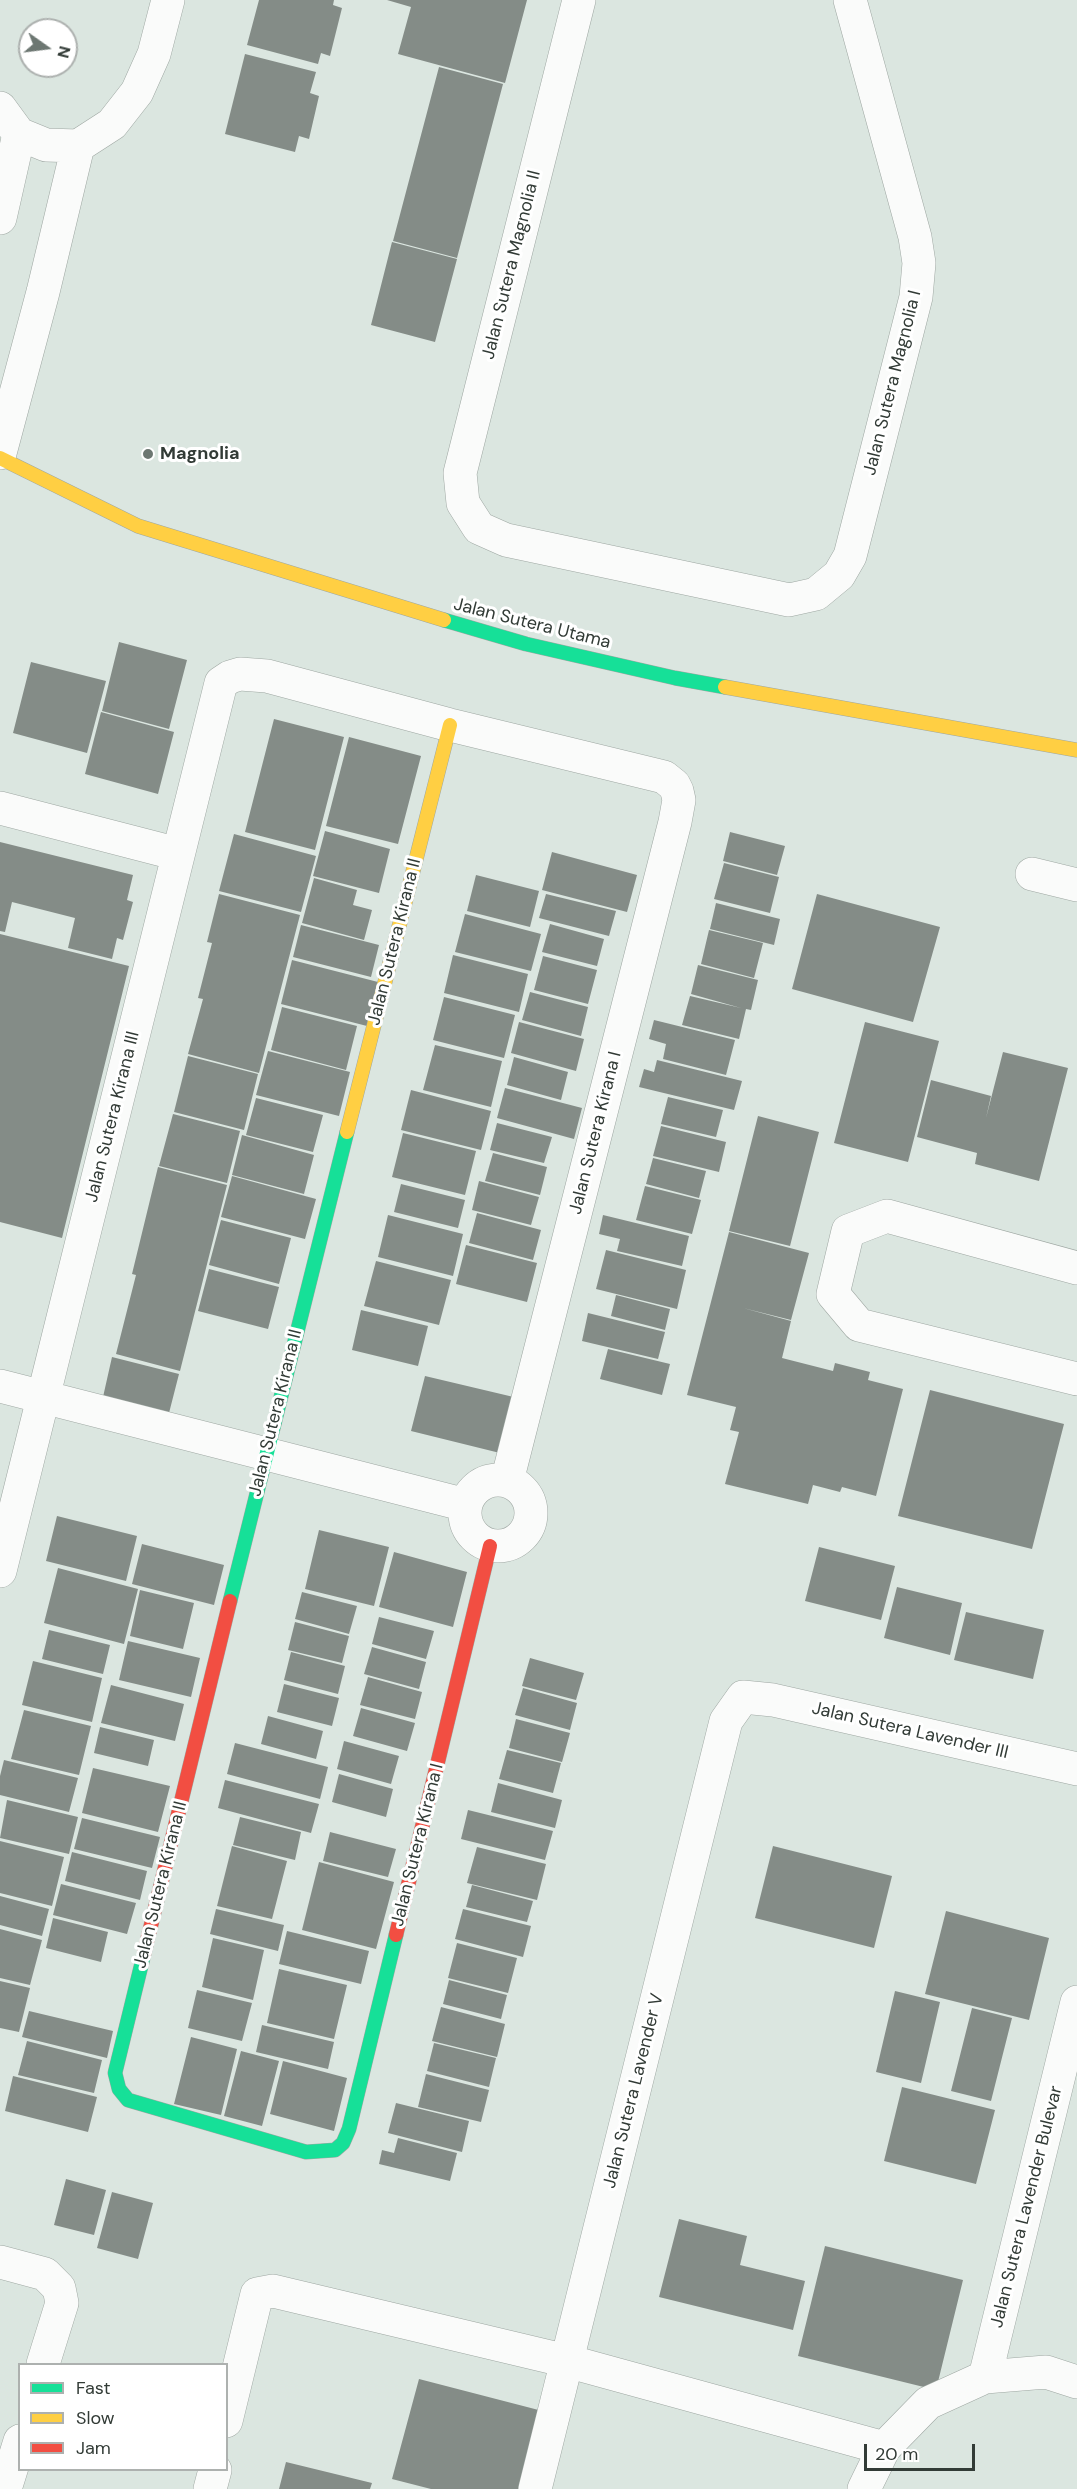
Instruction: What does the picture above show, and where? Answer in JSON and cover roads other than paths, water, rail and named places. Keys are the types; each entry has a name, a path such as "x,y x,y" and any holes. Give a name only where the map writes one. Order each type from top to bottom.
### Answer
{"street":[{"path":"0,108 20,134 46,145 78,146 112,124 137,92 154,54 168,0"},
{"name":"Jalan Sutera Magnolia II","path":"579,0 460,473 463,502 479,528 506,540 789,600 816,594 839,575 850,556"},
{"name":"Jalan Sutera Magnolia I","path":"850,0 915,237 919,262 916,297 850,556"},
{"path":"0,219 20,134"},
{"path":"0,453 43,292 78,146"},
{"name":"Jalan Sutera Utama","path":"0,458 138,525 353,594 526,644 675,678 1077,750"},
{"name":"Jalan Sutera Kirana III","path":"0,1571 221,683 240,674 267,676 450,725"},
{"name":"Jalan Sutera Kirana I","path":"450,725 664,777 674,785 679,800 507,1481"},
{"name":"Jalan Sutera Kirana II","path":"343,2143 335,2150 306,2152 128,2100 119,2089 115,2073 266,1454 450,725"},
{"path":"0,808 178,854"},
{"path":"1032,874 1077,885"},
{"path":"1077,1268 887,1216 848,1231 833,1294 859,1324 1077,1379"},
{"path":"0,1386 466,1505"},
{"path":"494,1480 507,1481 520,1488 529,1500 532,1515 528,1529 519,1540 505,1546 490,1546 475,1537 466,1522 466,1505 472,1493 482,1484 494,1480"},
{"name":"Jalan Sutera Kirana I","path":"343,2143 352,2118 490,1546"},
{"name":"Jalan Sutera Lavender III","path":"743,1697 774,1700 1077,1769"},
{"name":"Jalan Sutera Lavender V","path":"535,2489 726,1721 743,1697"},
{"name":"Jalan Sutera Lavender Bulevar","path":"985,2377 1077,2002"},
{"path":"0,2262 45,2274 58,2288 62,2303 43,2363"},
{"path":"228,2413 257,2294 273,2291 567,2361 884,2448"},
{"path":"864,2489 884,2448 928,2403 985,2377 1046,2372 1077,2382"},
{"path":"5,2489 18,2447"},
{"path":"210,2489 214,2471"}],"place":[{"name":"Magnolia","path":"148,454"}]}
